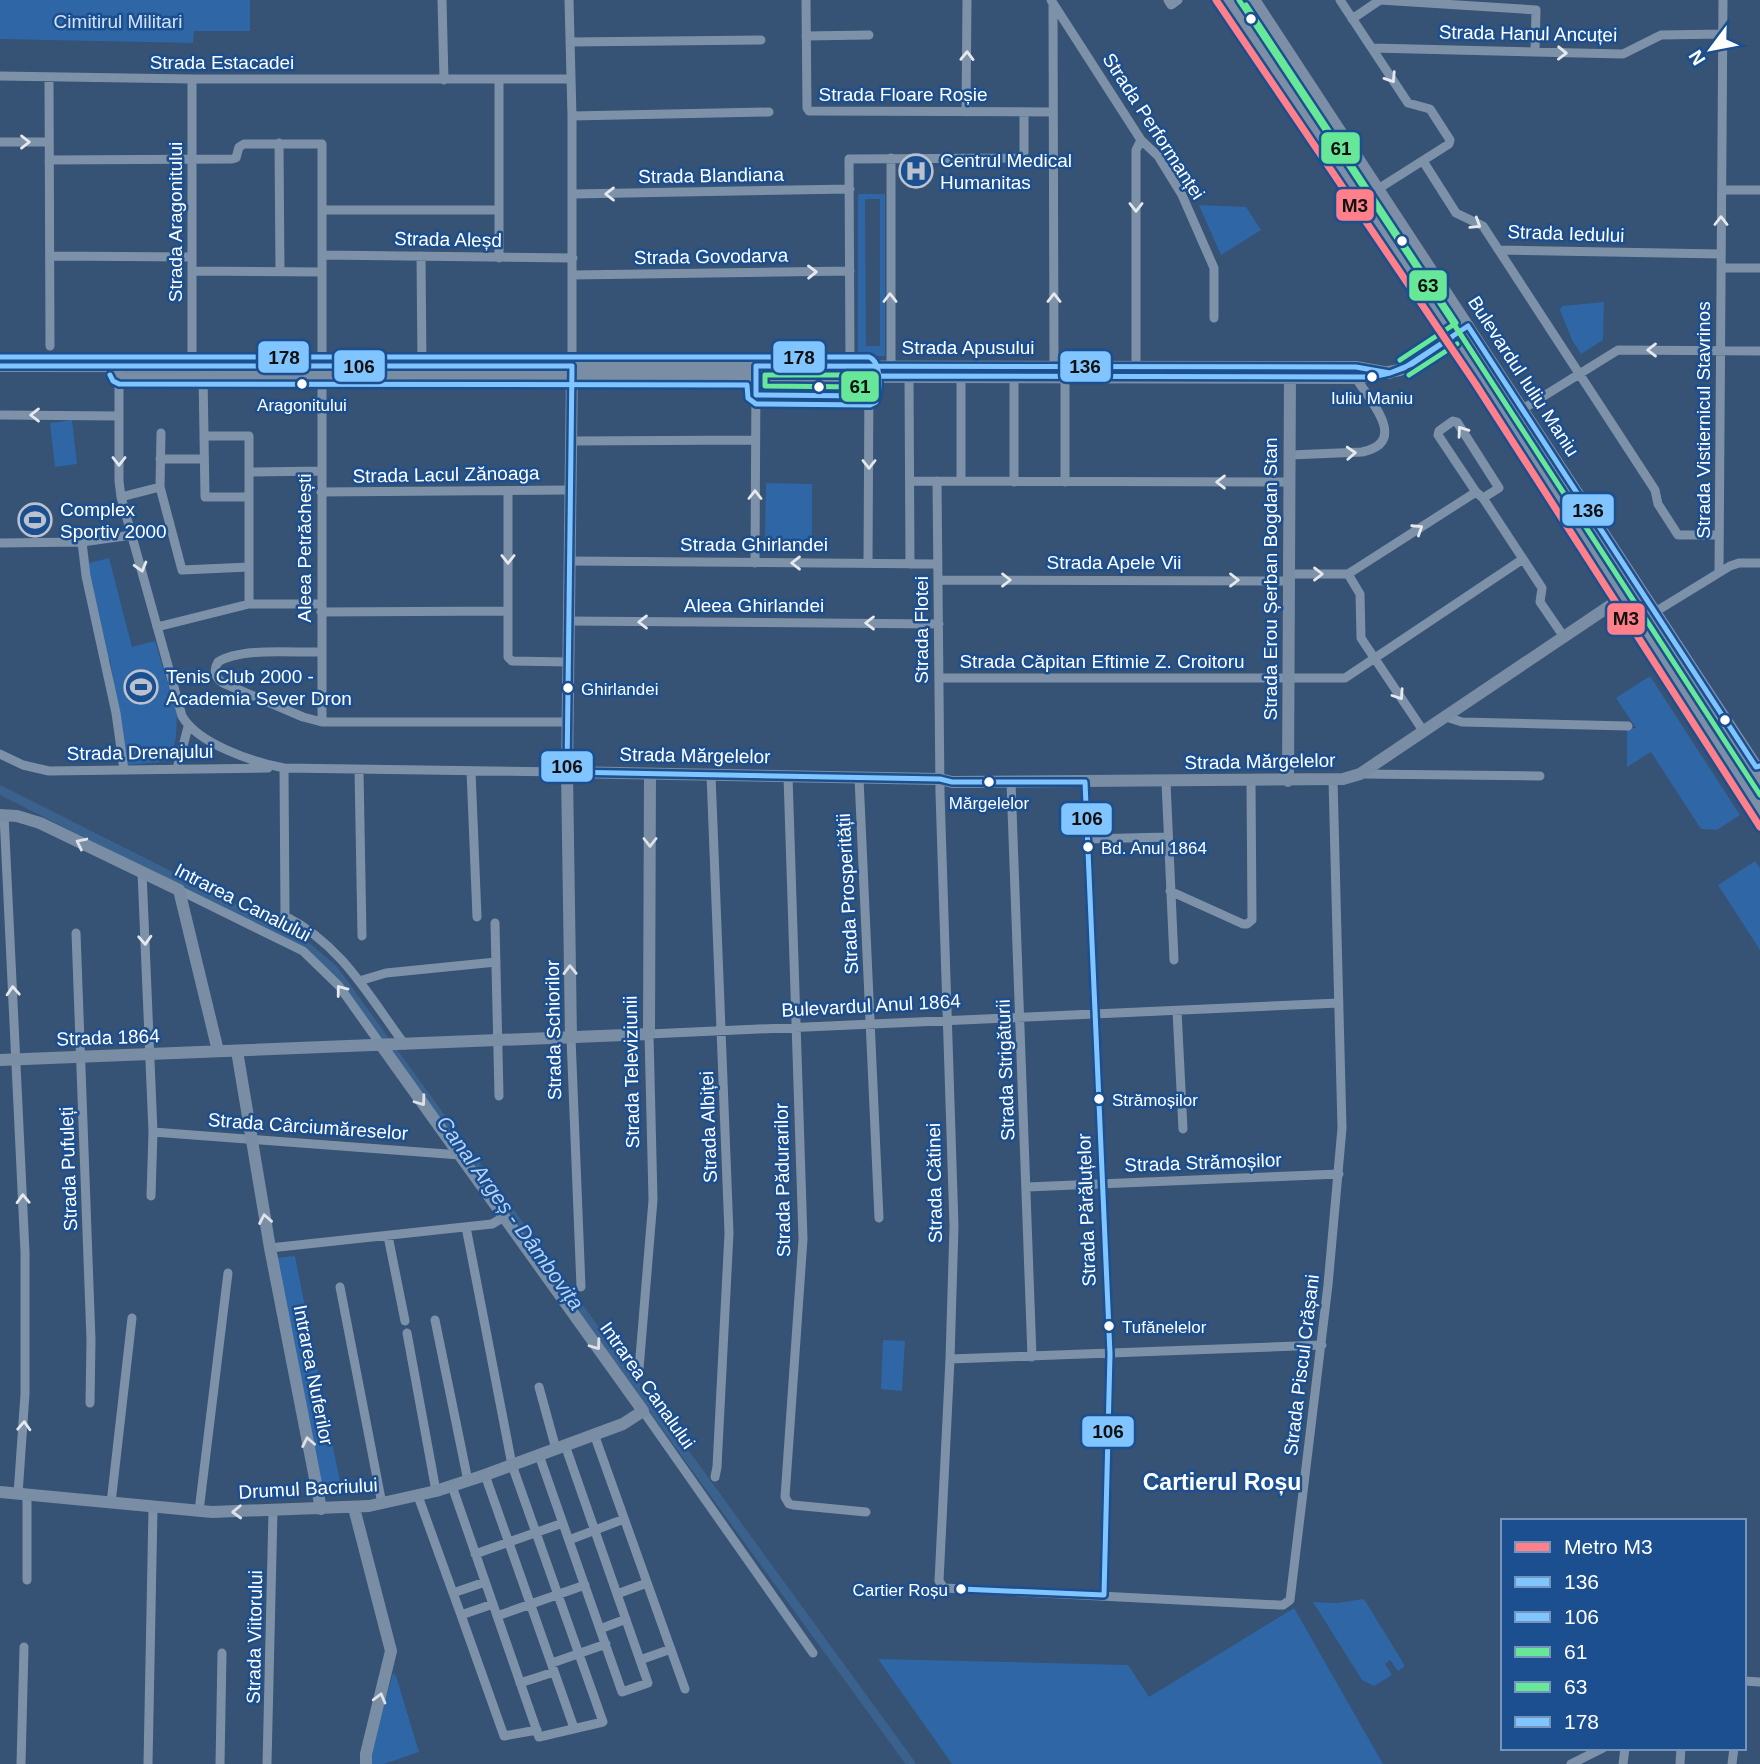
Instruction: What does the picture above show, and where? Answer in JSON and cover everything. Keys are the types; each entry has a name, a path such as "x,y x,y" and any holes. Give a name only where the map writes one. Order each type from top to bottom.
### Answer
{"main road":[{"name":"Bulevardul Iuliu Maniu","path":"1228,0 1749,784 1760,811"},
{"name":"Bulevardul Iuliu Maniu","path":"1253,0 1759,769"}],"street":[{"path":"443,0 444,80"},
{"path":"567,772 573,275 569,0"},
{"name":"Strada Floare Roșie","path":"806,0 809,111 1053,112"},
{"path":"966,112 967,0"},
{"path":"1340,0 1408,103 1430,109 1450,140 1449,144 1378,189"},
{"name":"Strada Vistiernicul Stavrinos","path":"1719,572 1723,0"},
{"path":"1352,19 1380,1 1536,10 1535,52"},
{"path":"1052,2 1065,482"},
{"name":"Strada Performanței","path":"1052,2 1141,140 1158,156 1182,195 1214,268 1214,318"},
{"name":"Strada Hanul Ancuței","path":"1371,48 1623,54 1661,35 1723,34"},
{"path":"806,36 869,36"},
{"path":"570,42 761,40"},
{"name":"Strada Estacadei","path":"0,76 571,79"},
{"path":"49,77 50,346"},
{"name":"Strada Aragonitului","path":"192,79 192,365"},
{"path":"499,79 499,258"},
{"path":"572,116 769,112"},
{"path":"850,371 849,159 1021,157 1024,153 1024,112"},
{"path":"1136,367 1136,150 1141,140"},
{"path":"0,142 49,142"},
{"path":"49,160 232,159 236,158 239,148 244,144 279,143 280,271"},
{"name":"Aleea Petrăchești","path":"279,143 322,144 322,722"},
{"path":"891,158 891,366"},
{"name":"Strada Iedului","path":"1423,161 1456,213 1483,226 1500,250 1721,254"},
{"name":"Strada Blandiana","path":"573,194 850,190"},
{"path":"1722,190 1760,190"},
{"path":"323,210 499,210"},
{"path":"1500,250 1655,490 1658,504 1678,535 1719,535"},
{"path":"50,256 192,257"},
{"name":"Strada Aleșd","path":"322,256 573,258"},
{"path":"421,256 422,366"},
{"path":"1721,268 1760,268"},
{"path":"192,271 322,272"},
{"name":"Strada Govodarva","path":"573,275 850,271"},
{"name":"Strada Apusului","path":"1061,370 1389,373 1404,368 1468,326"},
{"path":"1523,409 1618,350 1760,351"},
{"path":"192,365 203,375 205,497 249,497"},
{"name":"Strada Apusului","path":"119,370 192,365 321,370 869,371 909,377 961,377 1136,367 1290,372"},
{"name":"Strada Apusului","path":"0,366 203,375 422,366 572,371"},
{"name":"Strada Apusului","path":"869,371 891,366 1014,372"},
{"path":"119,370 121,497 182,716 188,727 177,769"},
{"path":"755,563 756,371"},
{"path":"868,563 869,371"},
{"path":"1014,372 1014,482"},
{"name":"Strada Erou Șerban Bogdan Stan","path":"1287,780 1290,372"},
{"path":"1290,455 1362,452 1372,450 1382,442 1385,437 1384,424 1356,373"},
{"path":"909,377 910,564"},
{"path":"961,377 961,481"},
{"path":"0,415 119,416"},
{"path":"1424,732 1361,638 1360,594 1348,574 1480,495 1499,488 1455,421 1439,431 1438,435 1480,495 1542,588 1540,601 1564,637"},
{"path":"161,433 160,487 182,570 249,567"},
{"path":"204,436 249,436 249,604"},
{"path":"571,441 755,440"},
{"path":"160,459 204,459"},
{"path":"249,472 321,471"},
{"path":"910,481 1289,482"},
{"name":"Strada Flotei","path":"937,481 940,779"},
{"path":"121,497 160,487"},
{"name":"Strada Lacul Zănoaga","path":"321,492 570,490"},
{"path":"508,491 507,655 510,660 568,662"},
{"path":"0,543 82,542 132,535"},
{"path":"82,542 86,576 116,713 124,770"},
{"name":"Strada Căpitan Eftimie Z. Croitoru","path":"939,678 1345,678 1523,559"},
{"name":"Strada Ghirlandei","path":"569,561 938,564"},
{"path":"1655,612 1734,564 1760,563"},
{"name":"Strada Apele Vii","path":"938,580 1289,577 1348,574"},
{"name":"Strada Mărgelelor","path":"1360,774 1623,597"},
{"path":"157,627 249,604 508,611"},
{"name":"Aleea Ghirlandei","path":"569,621 939,624"},
{"path":"321,652 254,654 227,658 218,662 215,671 223,683 303,717 322,722 568,722"},
{"path":"1446,717 1462,722 1628,726"},
{"name":"Strada Mărgelelor","path":"188,727 246,757 284,768 940,779 952,782 1333,780 1360,774 1541,776"},
{"name":"Strada Drenajului","path":"0,754 37,769 284,768"},
{"path":"284,768 285,916 328,944 359,981 405,1045"},
{"path":"1749,784 1759,769"},
{"path":"359,770 362,936"},
{"path":"471,771 477,917"},
{"name":"Strada Schiorilor","path":"567,772 571,1038 581,1287"},
{"name":"Strada Televiziunii","path":"639,1369 653,1200 649,1034 650,774"},
{"name":"Strada Albiței","path":"711,775 729,1233 715,1477"},
{"name":"Strada Pădurarilor","path":"788,776 803,1239 785,1496 789,1504 793,1505 866,1512"},
{"name":"Strada Prosperității","path":"859,778 878,1218"},
{"name":"Strada Cătinei","path":"940,779 954,1226 941,1586"},
{"name":"Strada Piscul Crășani","path":"941,1586 1278,1605 1288,1603 1292,1595 1322,1345 1342,1128 1333,780"},
{"path":"1170,891 1243,924 1252,920 1251,781"},
{"name":"Strada Strigăturii","path":"1011,782 1032,1357"},
{"name":"Strada Părăluțelor","path":"1085,782 1110,1354 1104,1595"},
{"path":"1166,782 1174,960"},
{"path":"2,815 17,1059 25,1252 22,1495 27,1580"},
{"name":"Intrarea Canalului","path":"2,815 40,823 303,951 339,986 813,1653"},
{"path":"1087,839 1167,837"},
{"path":"142,872 153,1132 151,1196"},
{"path":"179,890 218,1052"},
{"path":"495,923 499,1096"},
{"name":"Strada Pufuleți","path":"76,933 91,1340 90,1403"},
{"path":"359,981 386,973 496,962"},
{"name":"Bulevardul Anul 1864","path":"381,1045 1339,1003"},
{"path":"1177,1010 1183,1129"},
{"name":"Strada 1864","path":"0,1060 381,1045"},
{"name":"Intrarea Nuferilor","path":"237,1051 270,1248 321,1509"},
{"name":"Strada Cârciumăreselor","path":"153,1132 460,1155"},
{"name":"Strada Strămoșilor","path":"1027,1187 1339,1174"},
{"path":"270,1248 492,1224 504,1217"},
{"path":"452,1486 539,1737 603,1722 512,1465 466,1227"},
{"path":"388,1236 404,1321"},
{"path":"199,1511 228,1273"},
{"path":"340,1287 382,1504"},
{"path":"111,1503 132,1318"},
{"path":"435,1320 468,1481"},
{"path":"407,1333 436,1491"},
{"path":"950,1359 1322,1345"},
{"path":"539,1387 560,1447 595,1530 648,1683 622,1692 539,1455"},
{"name":"Drumul Bacriului","path":"0,1492 199,1511 354,1508 418,1496 468,1481 627,1422 643,1411"},
{"path":"594,1434 685,1689"},
{"path":"485,1475 575,1728"},
{"path":"418,1496 503,1736 537,1730"},
{"path":"148,1764 153,1508"},
{"path":"354,1508 391,1651 367,1748 366,1764"},
{"name":"Strada Viitorului","path":"267,1764 272,1511"},
{"path":"569,1540 624,1520"},
{"path":"475,1554 563,1523"},
{"path":"453,1593 485,1582"},
{"path":"617,1594 647,1583"},
{"path":"497,1616 585,1585"},
{"path":"461,1615 493,1604"},
{"path":"600,1629 626,1619"},
{"path":"520,1683 606,1644"},
{"path":"21,1764 24,1647"},
{"path":"640,1660 671,1649"},
{"name":"Strada Viitorului","path":"220,1764 222,1653"},
{"path":"1570,1764 1599,1750"}],"green space":[{"name":"Cimitirul Militari","path":"0,0 250,0 250,31 194,31 193,43 0,39"},
{"path":"858,194 885,194 885,356 858,356","holes":["865,199 880,199 880,346 866,346"]},
{"path":"1199,205 1246,207 1261,230 1221,255"},
{"path":"1604,302 1603,340 1581,354 1560,310 1562,306"},
{"path":"72,420 77,464 55,467 50,423"},
{"path":"766,483 812,484 812,551 774,551 774,540 765,540"},
{"name":"Tenis Club 2000 - Academia Sever Dron","path":"109,558 132,647 155,641 177,714 176,737 170,761 126,765 110,659 103,659 81,565"},
{"path":"1650,676 1740,815 1717,830 1701,829 1651,752 1627,767 1627,729 1636,728 1616,698"},
{"path":"1755,861 1760,868 1760,950 1718,885"},
{"path":"295,1256 341,1487 321,1488 274,1258"},
{"path":"883,1340 905,1341 902,1391 881,1389"},
{"path":"1364,1599 1405,1666 1398,1671 1390,1660 1385,1664 1392,1675 1374,1686 1362,1680 1313,1602 1336,1603"},
{"path":"1294,1608 1383,1764 952,1764 878,1659 1128,1665 1149,1697"},
{"path":"393,1673 419,1752 384,1764 370,1764 374,1741"}],"waterway":[{"name":"Canal Argeș - Dâmbovița","path":"0,790 300,941 333,969 911,1764"}],"metro line":[{"name":"M3","path":"1216,0 1475,383 1760,827"}],"transit line":[{"name":"63","path":"1239,0 1760,795"},
{"name":"61","path":"1246,5 1456,323 1400,360"},
{"name":"136","path":"1390,373 1404,368 1468,326 1756,767 1760,766"},
{"name":"136","path":"1390,373 1412,364 1452,337"},
{"name":"61","path":"1409,375 1457,344"},
{"name":"178","path":"0,357 869,357 876,364 879,384 876,402 870,405 756,404 748,398 747,385 119,384 113,381 110,375"},
{"name":"106","path":"0,366 572,366 567,772 940,779 952,782 1085,782 1110,1354 1104,1595 961,1589"},
{"name":"136","path":"756,366 1356,367 1390,373 1372,377 869,376 869,396 756,395 756,366"},
{"name":"61","path":"765,375 860,375 860,387 765,386 765,375"}],"place":[{"name":"Centrul Medical Humanitas","path":"916,171"},
{"name":"Iuliu Maniu","path":"1372,377"},
{"name":"Aragonitului","path":"302,384"},
{"name":"Complex Sportiv 2000","path":"35,520"},
{"name":"Tenis Club 2000 - Academia Sever Dron","path":"141,687"},
{"name":"Ghirlandei","path":"568,688"},
{"name":"Mărgelelor","path":"989,782"},
{"name":"Bd. Anul 1864","path":"1088,847"},
{"name":"Strămoșilor","path":"1099,1099"},
{"name":"Tufănelelor","path":"1109,1326"},
{"name":"Cartier Roșu","path":"961,1589"}],"district":[{"name":"Cartierul Roșu","path":"1222,1482"}]}
